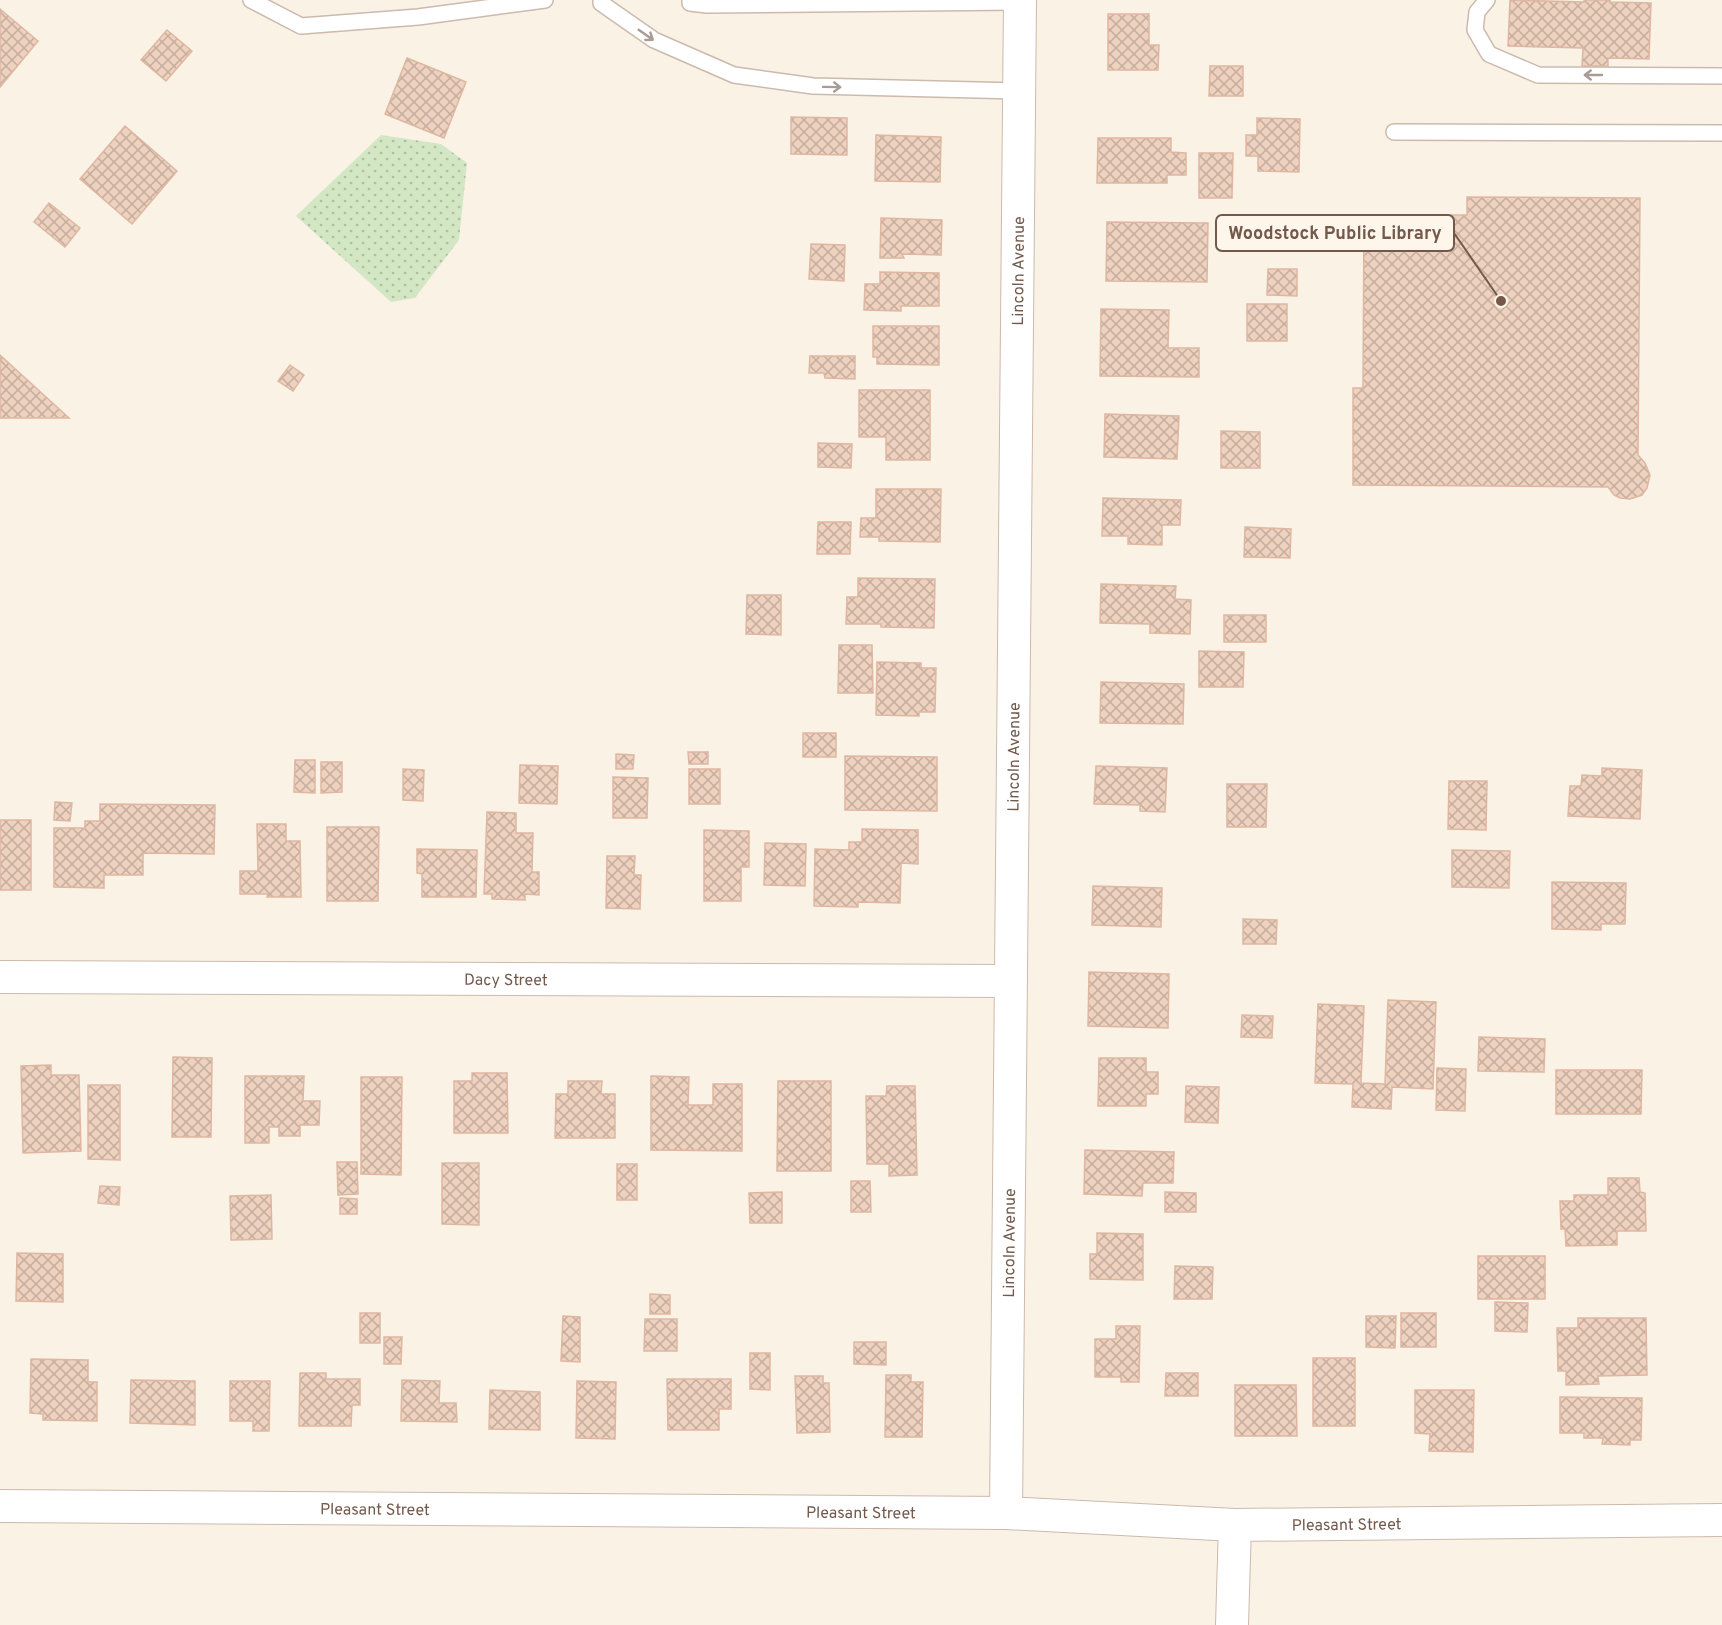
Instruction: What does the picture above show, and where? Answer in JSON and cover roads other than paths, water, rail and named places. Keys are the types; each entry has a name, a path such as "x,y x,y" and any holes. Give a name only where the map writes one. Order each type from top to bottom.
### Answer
{"street":[{"name":"Lincoln Avenue","path":"1006,1513 1020,1"},
{"name":"Dacy Street","path":"0,977 1010,981"},
{"name":"Pleasant Street","path":"0,1506 1006,1513 1235,1525 1722,1520"},
{"path":"1232,1625 1235,1525"}],"lane":[{"path":"251,0 301,26 418,16 545,0"},
{"path":"690,0 690,3 707,5 1020,1"},
{"path":"1487,0 1477,12 1475,30 1489,54 1538,75 1722,76"},
{"path":"596,1 654,40 734,75 813,86 1020,91"},
{"path":"1394,132 1722,133"}],"place":[{"name":"Woodstock Public Library","path":"1501,301"}]}
